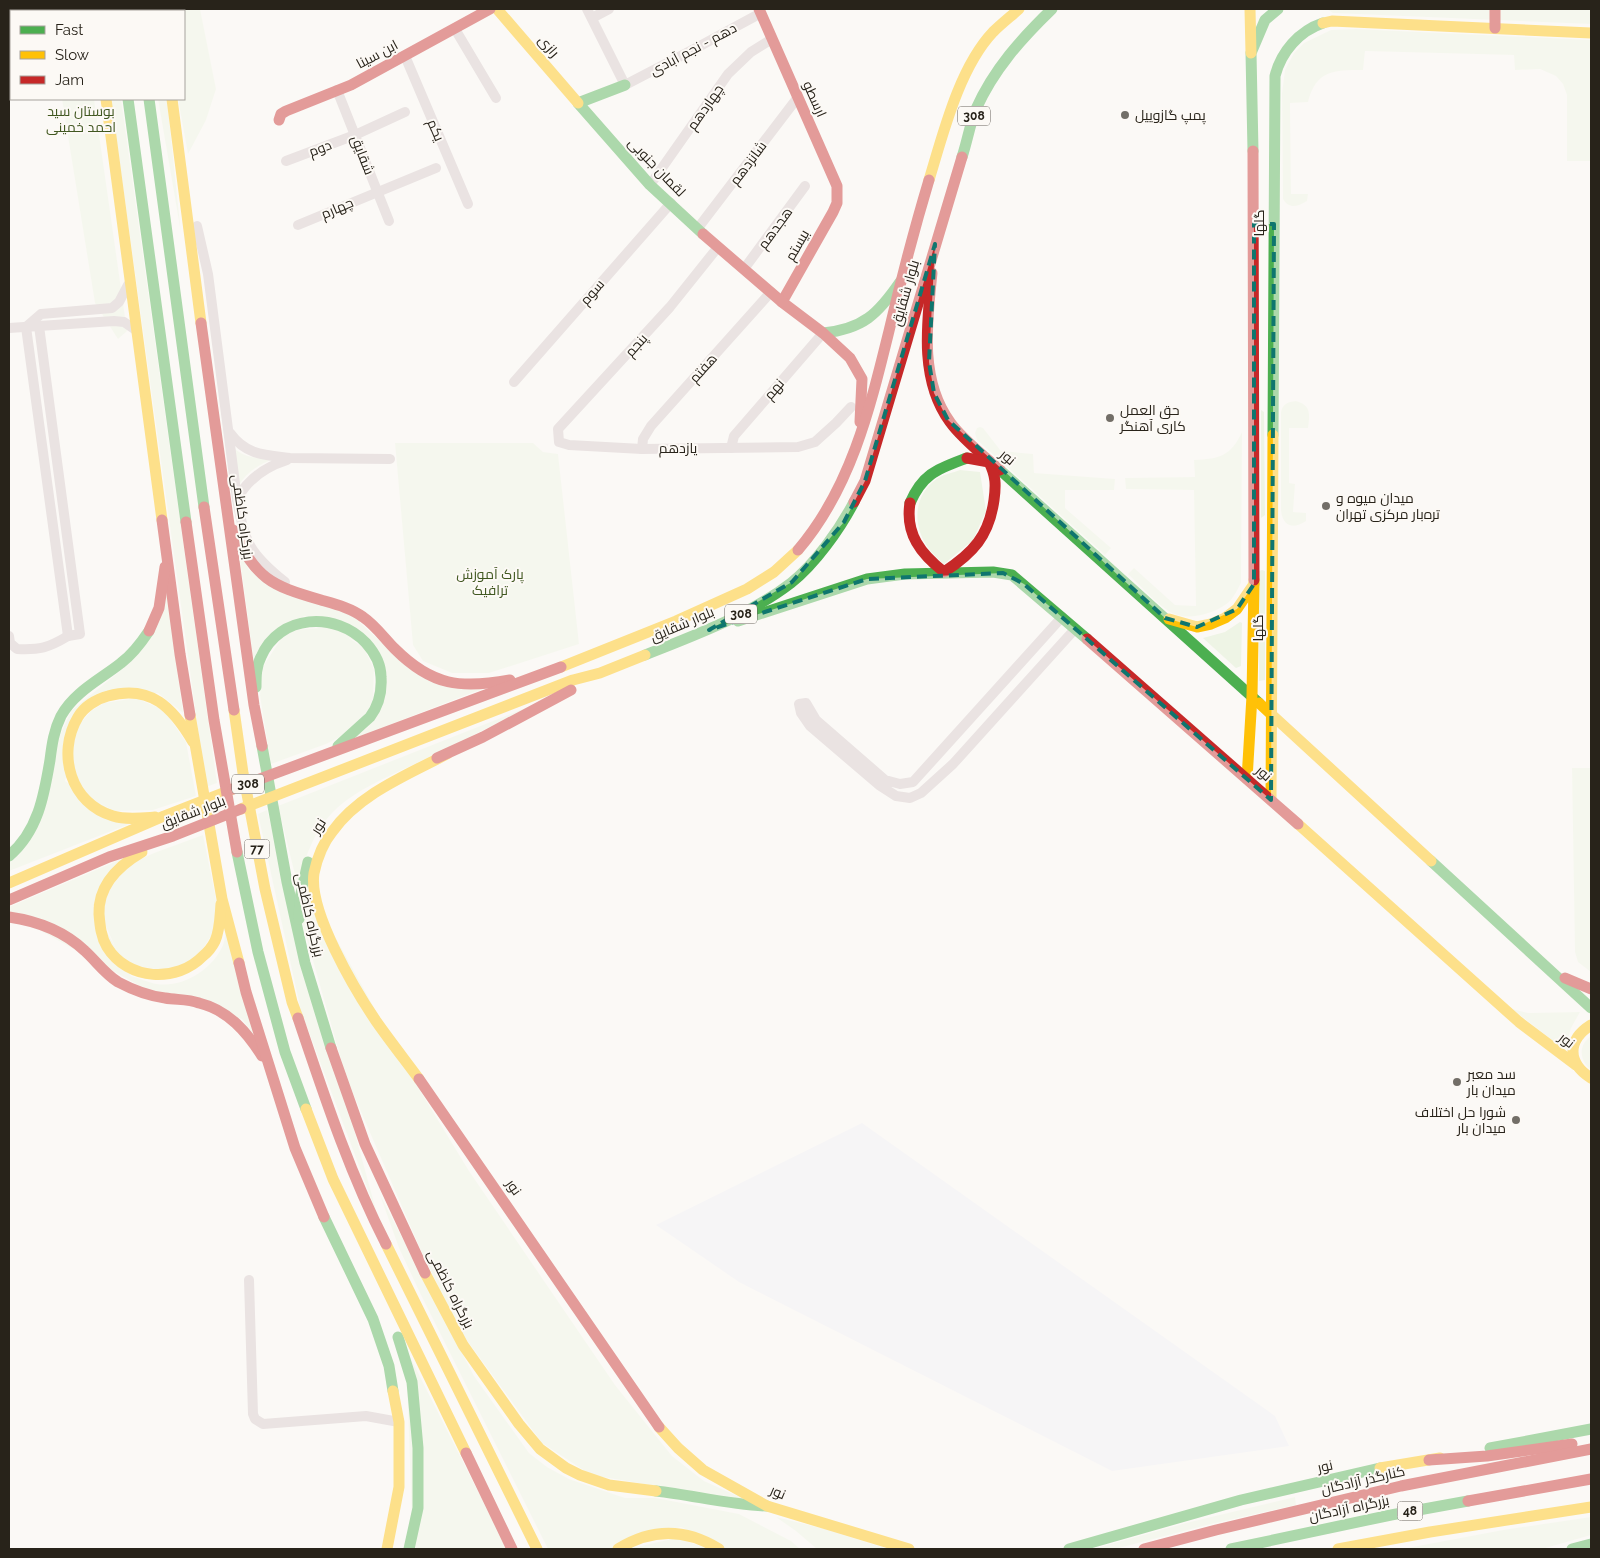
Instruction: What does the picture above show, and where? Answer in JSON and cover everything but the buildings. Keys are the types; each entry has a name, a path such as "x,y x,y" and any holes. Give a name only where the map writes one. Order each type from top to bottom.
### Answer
{"main road":[{"name":"ابن سینا","path":"279,120 281,114 286,111 338,90 389,65 490,9"},
{"name":"رازی","path":"497,9 578,103"},
{"name":"بلوار شقایق","path":"9,882 164,816 549,672 676,621 747,589 774,572 799,549 819,524 838,492 859,441 876,387 888,330 904,277 928,182 959,90 969,67 992,33 1019,9"},
{"name":"بلوار شقایق","path":"9,900 109,857 173,836 573,680 600,673 709,630 756,606 792,582 822,551 844,522 865,481 976,110 996,72 1022,38 1052,9"},
{"path":"1250,9 1252,53"},
{"name":"گلها","path":"1247,779 1252,696 1254,584 1252,53 1265,20 1278,9"},
{"path":"1494,28 1495,9"},
{"name":"ارسطو","path":"760,11 837,186 837,203"},
{"name":"گلها","path":"1271,800 1276,68 1293,42 1311,28 1332,21 1591,32"},
{"path":"578,103 625,85"},
{"path":"106,100 180,654 222,899 246,992 296,1148 316,1200 380,1336 395,1394 399,1422 399,1487 387,1549"},
{"name":"77","path":"128,100 214,720 236,846 258,952 285,1052 333,1180 512,1549"},
{"name":"77","path":"149,100 206,520 243,773 265,889 286,983 305,1045 350,1166 393,1261 537,1549"},
{"name":"بزرگراه کاظمی","path":"172,100 254,706 281,853 311,984 334,1059 365,1144 430,1283 463,1345 514,1418 540,1449 580,1476 609,1485 685,1494 740,1505 767,1506"},
{"name":"لقمان جنوبی","path":"578,103 650,184 670,203 718,247 782,302 823,333 850,358 862,379 859,441"},
{"path":"157,161 172,204 185,275 205,350"},
{"name":"بیستم","path":"782,302 829,221 837,203"},
{"path":"1254,224 1274,224"},
{"name":"نور","path":"935,244 927,336 934,393 948,420 986,458 1273,715 1591,1008"},
{"path":"823,333 839,332 867,322 882,307 904,277"},
{"path":"1254,296 1274,296"},
{"path":"1254,383 1274,383"},
{"path":"967,458 986,458 997,478 992,518 984,537 970,553 944,572 932,564 915,543 909,529 908,519 911,500 926,477 941,467 967,458"},
{"path":"229,520 244,553 261,574 297,592 347,608 365,618 416,668 430,677 456,684 479,685 549,672"},
{"path":"9,856 26,838 36,821 42,800 54,732 66,709 78,695 117,666 136,649 150,631 158,612 167,553"},
{"name":"نور","path":"709,630 867,579 944,572 993,572 1012,575 1271,800 1519,1022 1576,1065 1581,1073 1591,1079"},
{"path":"1165,618 1197,627 1211,624 1237,609 1254,584"},
{"path":"254,706 259,659 274,638 285,629 303,621 325,620 342,624 357,632 369,645 380,669 382,682 379,698 375,710 366,723 331,752"},
{"path":"298,933 300,898 306,867 315,844 332,818 344,806 394,776 447,754 560,696 600,673"},
{"path":"164,816 115,817 94,807 78,793 66,761 66,750 71,731 78,716 96,700 111,695 140,693 155,698 168,707 183,724 195,745"},
{"name":"نور","path":"447,754 389,785 353,808 327,839 317,863 314,880 318,901 330,935 368,1007 387,1037 447,1118 623,1375 670,1440 702,1470 767,1506 909,1549"},
{"path":"173,836 128,860 110,876 101,894 98,918 103,940 113,955 129,969 147,976 165,976 182,973 199,962 212,948 220,925 222,899"},
{"path":"9,918 28,920 48,926 82,949 114,980 136,991 158,997 203,1003 222,1012 239,1024 251,1038 272,1075"},
{"path":"1557,975 1591,989"},
{"path":"1576,1065 1572,1056 1576,1038 1581,1031 1591,1025"},
{"path":"285,1114 333,1180"},
{"path":"365,1144 369,1171 393,1261"},
{"path":"372,1262 396,1328 412,1382 418,1440 418,1508 409,1549"},
{"name":"نور","path":"1069,1549 1241,1500 1380,1468 1591,1429"},
{"path":"1430,1460 1487,1456 1564,1444 1591,1444"},
{"name":"کنارگذر آزادگان","path":"1144,1549 1401,1486 1591,1449"},
{"path":"398,1549 418,1472"},
{"name":"بزرگراه آزادگان","path":"1231,1549 1391,1515 1591,1479"},
{"name":"48","path":"1338,1549 1591,1506"},
{"path":"1369,1549 1430,1532"},
{"path":"618,1549 632,1541 662,1533 690,1536 704,1540 719,1549"},
{"path":"1572,1549 1591,1544"}],"street":[{"path":"609,9 590,13 625,85"},
{"name":"دهم - نجم آبادی","path":"625,85 698,47 760,11"},
{"path":"455,29 496,98"},
{"name":"چهاردهم","path":"650,184 728,74 751,52 772,40"},
{"name":"یکم","path":"405,56 468,204"},
{"name":"شقایق","path":"338,90 376,191 389,220"},
{"name":"شانزدهم","path":"698,228 798,97"},
{"path":"355,134 405,112"},
{"name":"دوم","path":"286,161 355,134"},
{"path":"180,155 208,274 242,525 248,543 258,559 297,592"},
{"path":"376,191 436,168"},
{"name":"هجدهم","path":"744,269 805,186"},
{"name":"چهارم","path":"298,225 376,191"},
{"name":"سوم","path":"514,382 670,203"},
{"name":"پنجم","path":"559,442 558,429 670,307 718,247"},
{"path":"26,327 40,314 112,308 119,302 130,280"},
{"name":"هفتم","path":"642,448 643,439 651,426 771,292"},
{"path":"9,328 114,321 124,322 137,332"},
{"path":"9,636 10,643 17,650 40,650 56,644 68,636 80,634 39,326"},
{"path":"26,327 68,636"},
{"name":"نهم","path":"731,448 734,436 823,333"},
{"name":"یازدهم","path":"559,442 569,445 642,448 798,447 815,442 851,406"},
{"path":"229,433 245,449 265,455 290,458 390,458"},
{"path":"237,499 252,478 290,458"},
{"path":"1062,617 913,782 900,784 885,780 816,720 806,703 799,704 801,713 810,726 879,785 896,796 910,798 921,793 953,764 1075,629"},
{"path":"249,1280 253,1414 255,1419 263,1424 366,1416 399,1422"}],"highlighted area":[{"path":"1254,224 1274,224 1271,800 1024,584 1003,573 867,579 709,630 792,582 844,522 865,481 935,244 929,362 934,393 948,420 1165,618 1197,627 1237,609 1254,584"}],"shaded area":[{"path":"862,1123 1275,1416 1289,1446 1112,1471 739,1282 656,1225"}],"green space":[{"path":"200,9 216,89 206,120 188,154 178,100 185,100 185,10 160,10"},
{"path":"1327,9 1591,9 1591,24 1333,13"},
{"path":"1356,29 1591,40 1591,161 1567,161 1567,95 1563,84 1556,76 1540,69 1515,70 1514,55 1365,51 1363,70 1343,70 1328,74 1321,78 1311,91 1308,102 1290,103 1291,194 1308,194 1307,201 1297,206 1291,206 1283,199 1282,93 1285,70 1294,53 1304,43 1331,30"},
{"name":"بوستان سید احمد خمینی","path":"62,100 94,100 127,331 118,339 95,303"},
{"path":"111,100 121,100 217,783 206,787"},
{"path":"158,100 167,100 181,234"},
{"path":"1296,401 1307,408 1309,418 1308,428 1289,428 1289,483 1295,484 1293,512 1306,513 1306,521 1293,526 1286,523 1281,511 1281,412 1286,404"},
{"path":"1261,410 1264,412 1265,515 1261,518"},
{"path":"977,428 983,428 1001,451 1033,454 1034,473 1115,479 1114,490 1065,490 1065,508 1111,548 1105,555 977,440 975,433"},
{"path":"1242,432 1241,583 1225,605 1213,611 1192,616 1172,613 1166,610 1128,574 1134,568 1175,605 1196,606 1194,490 1126,489 1125,478 1195,477 1194,460 1210,459 1223,455 1229,451"},
{"name":"پارک آموزش ترافیک","path":"395,443 533,443 543,452 558,454 579,644 489,673 452,673 423,661 413,645"},
{"path":"234,448 248,456 274,459 254,469 238,486"},
{"path":"960,470 980,472 986,511 973,540 944,564 933,554 920,532 918,522 919,502 929,485 940,477"},
{"path":"239,551 249,570 354,617 410,669 487,687 355,738 369,726 380,653 304,616 254,663"},
{"path":"1259,571 1265,571 1265,680 1259,681"},
{"path":"167,596 183,713 158,693 88,701 65,781 132,823 9,871 9,863 19,855 56,744 71,711 125,667"},
{"path":"1240,622 1242,623 1241,666 1236,668 1203,638 1225,632"},
{"path":"332,627 364,648 374,669 373,699 368,711 344,735 326,744 271,764 260,696 262,668 283,636 293,630"},
{"path":"136,698 164,710 186,742 196,796 153,810 114,811 89,797 74,773 72,742 79,725 91,711 104,703"},
{"path":"536,704 352,796 333,812 320,829 306,857 298,887 278,806"},
{"path":"1572,768 1591,768 1591,972 1578,962 1575,952"},
{"path":"267,810 377,1214 301,1011 258,814"},
{"path":"344,813 310,891 416,1084 469,1171 615,1385 672,1456 704,1481 751,1502 591,1475 542,1443 460,1331 422,1253 346,1077 302,922 311,861"},
{"path":"203,835 216,899 216,928 197,958 167,971 131,965 118,953 103,920 106,894 128,865"},
{"path":"124,858 93,906 131,976 154,983 167,984 187,980 205,969 218,954 224,943 226,926 254,1035 242,1019 140,986 9,913 9,907"},
{"path":"1512,1009 1528,1013 1580,1012 1571,1028 1565,1050"},
{"path":"1591,1036 1591,1070 1584,1062 1582,1048"},
{"path":"380,1195 474,1376 529,1453 547,1467 569,1479 625,1498 656,1498 739,1514 791,1541 800,1549 725,1549 681,1527 611,1549 548,1549 420,1293 399,1248"},
{"path":"406,1349 507,1549 413,1549"},
{"path":"1295,1497 1296,1505 1211,1524 1115,1549 1093,1549 1186,1523"},
{"path":"776,1517 825,1529 888,1549 817,1549"},
{"path":"1591,1517 1591,1535 1542,1549 1402,1549 1503,1530"},
{"path":"676,1538 710,1549 628,1549"}],"traffic: fast":[{"path":"962,157 972,121 983,94 1009,55 1052,9"},
{"path":"1253,151 1251,53 1265,20 1278,9"},
{"path":"1273,435 1275,76 1286,51 1292,44 1306,31 1323,23"},
{"path":"625,85 578,103 650,185 703,234"},
{"path":"128,100 186,522"},
{"path":"149,100 204,507"},
{"path":"823,333 859,324 877,311 900,282"},
{"path":"910,503 920,485 932,473 967,458"},
{"path":"1000,470 1259,703"},
{"path":"645,655 739,615 791,583 826,546 854,502"},
{"path":"738,621 867,579 905,574 993,572 1012,575 1087,639"},
{"path":"256,687 259,660 269,643 281,632 294,625 324,622 354,633 366,643 377,659 381,672 380,693 376,708 370,717 338,746"},
{"path":"9,856 27,836 38,812 45,787 54,737 66,707 88,686 129,656 149,631"},
{"path":"262,746 287,882 305,963 331,1048"},
{"path":"237,852 258,952 285,1052 306,1109"},
{"path":"1431,861 1591,1008"},
{"path":"299,919 300,898 308,862"},
{"path":"324,1217 373,1319 389,1366 393,1391"},
{"path":"398,1337 412,1382 418,1448 418,1508 409,1549"},
{"path":"1490,1448 1591,1429"},
{"path":"1069,1549 1241,1500 1380,1468"},
{"path":"656,1491 739,1504 767,1506"},
{"path":"1231,1549 1391,1515 1468,1501"},
{"path":"1572,1549 1591,1544"}],"traffic: slow":[{"path":"497,9 578,103"},
{"path":"929,180 946,122 971,64 993,32 1019,9"},
{"path":"1250,9 1251,53"},
{"path":"1323,23 1332,21 1591,33"},
{"path":"106,100 162,520"},
{"path":"172,100 201,323"},
{"path":"1271,800 1273,435"},
{"path":"561,667 676,621 747,589 774,572 798,550"},
{"path":"1247,779 1252,696 1254,580"},
{"path":"1169,619 1197,627 1211,624 1225,618 1237,609 1254,584"},
{"path":"241,809 573,680 600,673 645,655"},
{"path":"155,817 129,818 113,816 99,810 87,801 71,776 68,761 71,731 78,717 87,707 104,697 123,693 137,693 149,696 169,709 193,742"},
{"path":"1259,703 1431,861"},
{"path":"234,710 243,773 265,889 292,1002 298,1018"},
{"path":"190,715 222,899 239,963"},
{"path":"419,1079 367,1007 335,950 318,908 314,889 314,873 321,851 329,836 356,807 400,778 447,754"},
{"path":"9,883 164,816 233,789"},
{"path":"1298,824 1519,1022 1576,1065"},
{"path":"142,852 133,857 111,877 102,894 100,904 100,927 105,943 116,958 127,967 140,972 167,974 180,971 192,965 207,953 217,937 221,904"},
{"path":"1591,1025 1577,1038 1573,1052 1578,1066 1591,1078"},
{"path":"306,1109 333,1179 466,1453"},
{"path":"386,1244 537,1549"},
{"path":"425,1273 463,1345 519,1424 540,1449 566,1468 580,1475 609,1485 656,1491"},
{"path":"387,1549 399,1487 399,1422 393,1391"},
{"path":"659,1427 678,1448 703,1470 767,1506 909,1549"},
{"path":"1380,1468 1440,1458"},
{"path":"1338,1549 1430,1532 1591,1507"},
{"path":"618,1549 643,1537 669,1533 694,1537 719,1549"}],"traffic: jam":[{"path":"279,120 281,114 286,111 351,85 490,9"},
{"path":"759,9 837,186 837,203 833,212 782,302"},
{"path":"1495,9 1495,28"},
{"path":"1253,151 1254,580"},
{"path":"854,502 865,481 962,157"},
{"path":"798,550 832,500 845,474 866,418 929,180"},
{"path":"703,234 782,302 823,333 850,358 862,379 860,422"},
{"path":"932,273 927,331 929,369 933,388 940,406 950,422 960,434 1000,470"},
{"path":"201,323 254,705 262,746"},
{"path":"910,503 909,514 912,534 928,558 944,572 963,558 978,542 984,534 992,513 995,485 989,462 967,458"},
{"path":"204,507 234,710"},
{"path":"162,520 190,715"},
{"path":"186,522 214,720 237,852"},
{"path":"233,530 250,560 266,578 289,590 353,611 372,624 395,649 422,671 448,682 462,684 493,683 510,680"},
{"path":"149,631 159,608 165,567"},
{"path":"1087,639 1298,824"},
{"path":"233,789 561,667"},
{"path":"437,758 483,737 571,690"},
{"path":"9,900 109,857 173,836 241,809"},
{"path":"9,917 40,924 68,938 85,951 113,979 129,988 153,996 195,1002 219,1011 236,1023 262,1056"},
{"path":"239,963 246,992 295,1148 324,1217"},
{"path":"1565,978 1591,989"},
{"path":"298,1018 349,1161 386,1244"},
{"path":"331,1048 365,1144 425,1273"},
{"path":"419,1079 659,1427"},
{"path":"1429,1460 1487,1456 1572,1444"},
{"path":"1144,1549 1401,1486 1591,1449"},
{"path":"466,1453 512,1549"},
{"path":"1468,1501 1591,1479"}],"place":[{"name":"پمپ گازوییل","path":"1125,115"},
{"name":"حق العمل کاری آهنگر","path":"1110,418"},
{"name":"میدان میوه و تره‌بار مرکزی تهران","path":"1326,506"},
{"name":"سد معبر میدان بار","path":"1457,1082"},
{"name":"شورا حل اختلاف میدان بار","path":"1516,1120"}]}
